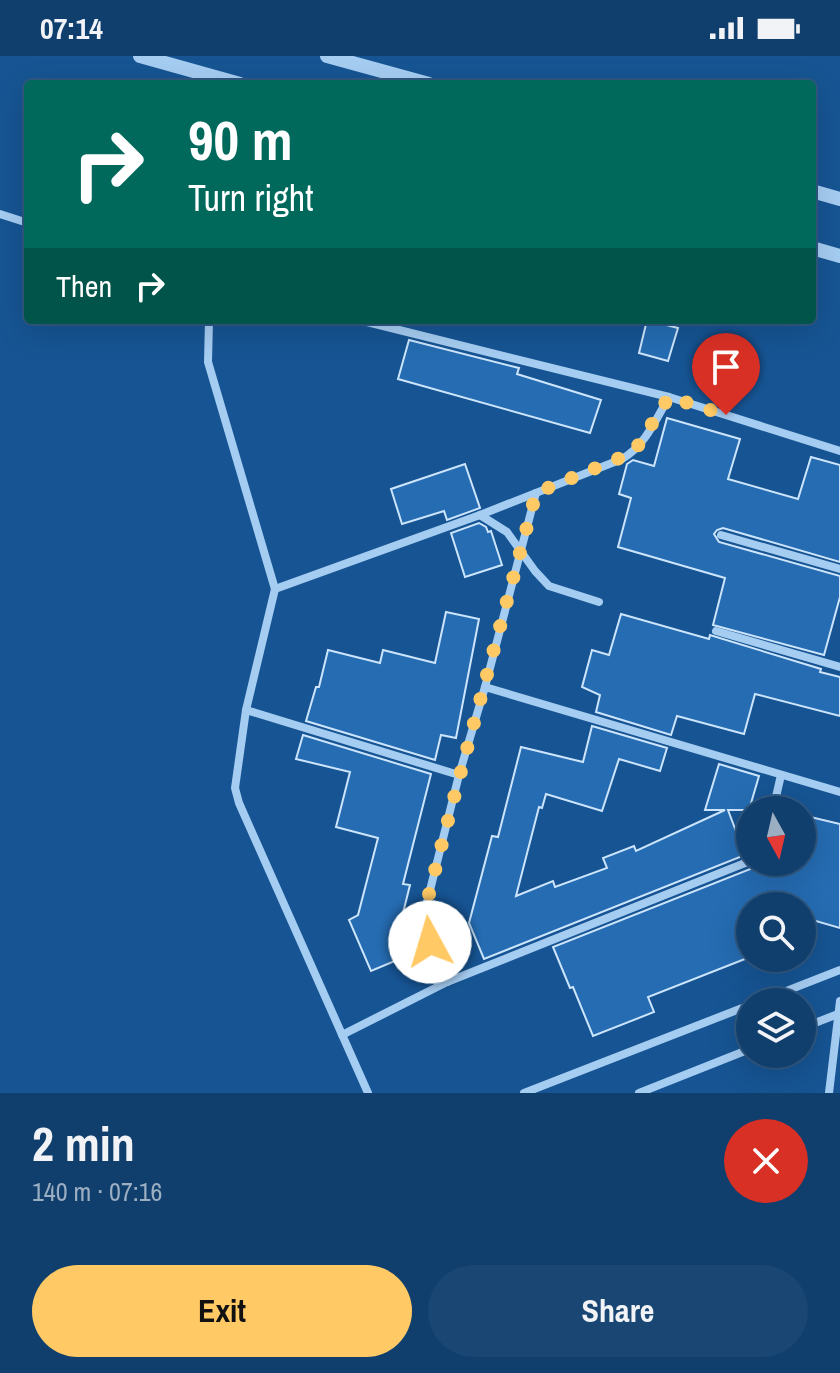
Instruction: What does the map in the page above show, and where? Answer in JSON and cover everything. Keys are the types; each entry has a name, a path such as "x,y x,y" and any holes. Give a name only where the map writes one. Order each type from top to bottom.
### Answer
{"street":[{"path":"140,56 226,80"},
{"path":"327,56 414,80"},
{"path":"816,192 840,199"},
{"path":"0,214 24,222"},
{"path":"816,249 840,256"},
{"path":"209,324 208,362 275,589 246,710 235,788 368,1093"},
{"path":"375,324 669,397 840,451"},
{"path":"275,589 480,515 634,452 669,397"},
{"path":"447,982 422,922 536,493"},
{"path":"480,515 507,532 549,586 599,602"},
{"path":"721,535 840,569"},
{"path":"716,631 840,667"},
{"path":"485,687 840,792"},
{"path":"246,710 459,775"},
{"path":"776,796 781,775"},
{"path":"342,1035 447,982 736,867"},
{"path":"794,988 840,970"},
{"path":"829,1093 840,1001"},
{"path":"524,1093 736,1010"},
{"path":"816,1023 839,1014"},
{"path":"639,1093 736,1055"}],"building":[{"path":"646,324 678,328 668,361 639,353"},
{"path":"409,340 519,368 517,374 601,400 590,433 398,379"},
{"path":"667,418 740,439 728,479 798,499 811,457 840,465 840,562 723,528 714,534 719,542 840,576 840,597 824,655 713,625 725,578 618,547 631,498 619,494 627,464 633,460 654,466"},
{"path":"465,464 480,508 447,520 444,511 402,524 391,489"},
{"path":"479,523 488,532 491,531 502,565 465,577 451,533"},
{"path":"446,612 479,619 456,738 441,735 435,760 306,721 328,650 380,663 383,650 435,663"},
{"path":"621,614 709,639 710,635 840,677 840,716 755,694 744,734 677,716 671,735 596,712 600,695 582,687 592,650 609,655"},
{"path":"592,726 667,748 660,771 619,759 602,811 546,794 542,808 539,807 516,896 553,881 555,887 607,868 603,858 634,846 636,851 725,810 705,810 719,764 759,776 753,796 736,796 736,810 728,810 736,831 736,859 484,959 469,923 492,836 498,837 521,747 583,762"},
{"path":"303,735 431,774 403,884 410,885 401,921 414,953 371,971 349,920 358,915 378,838 336,827 350,772 296,759"},
{"path":"816,818 840,824 840,928 816,921 816,892 736,892 736,962 648,997 654,1012 593,1036 553,947 736,875 816,876"}],"route":[{"path":"430,942 422,922 536,493 634,452 669,397 726,415"}]}
